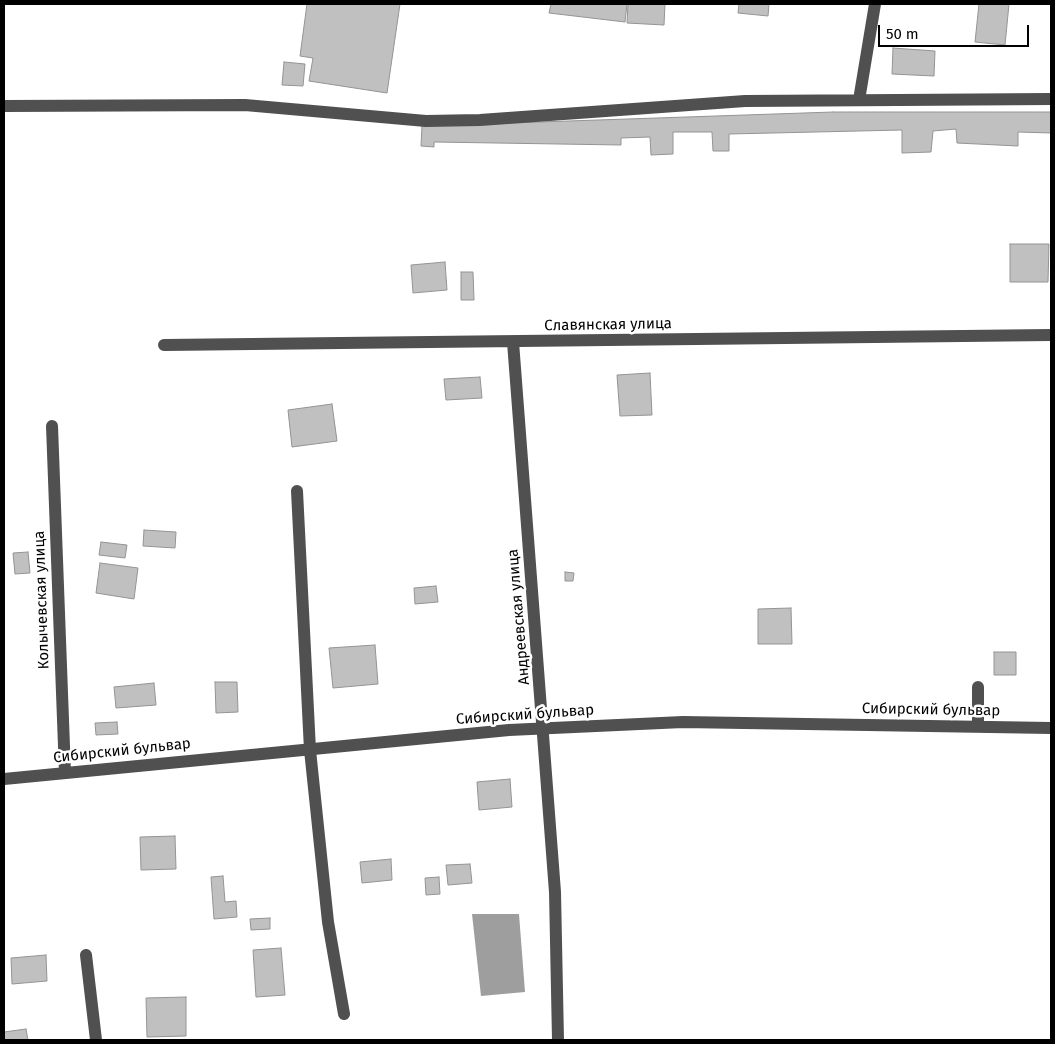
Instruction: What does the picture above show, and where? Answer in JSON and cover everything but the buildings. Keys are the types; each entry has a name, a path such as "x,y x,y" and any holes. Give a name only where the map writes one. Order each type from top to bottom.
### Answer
{"street":[{"path":"859,100 875,4"},
{"path":"4,106 244,105 426,121 480,120 745,101 1051,99"},
{"name":"Славянская улица","path":"164,345 1051,336"},
{"name":"Андреевская улица","path":"513,342 555,892 558,1040"},
{"name":"Колычевская улица","path":"52,426 65,773"},
{"path":"297,491 310,750 328,922 344,1014"},
{"path":"978,687 978,727"},
{"name":"Сибирский бульвар","path":"4,779 544,729 683,722 1051,728"},
{"path":"86,955 96,1040"}],"shaded area":[{"path":"472,914 519,914 525,992 481,996"}]}
